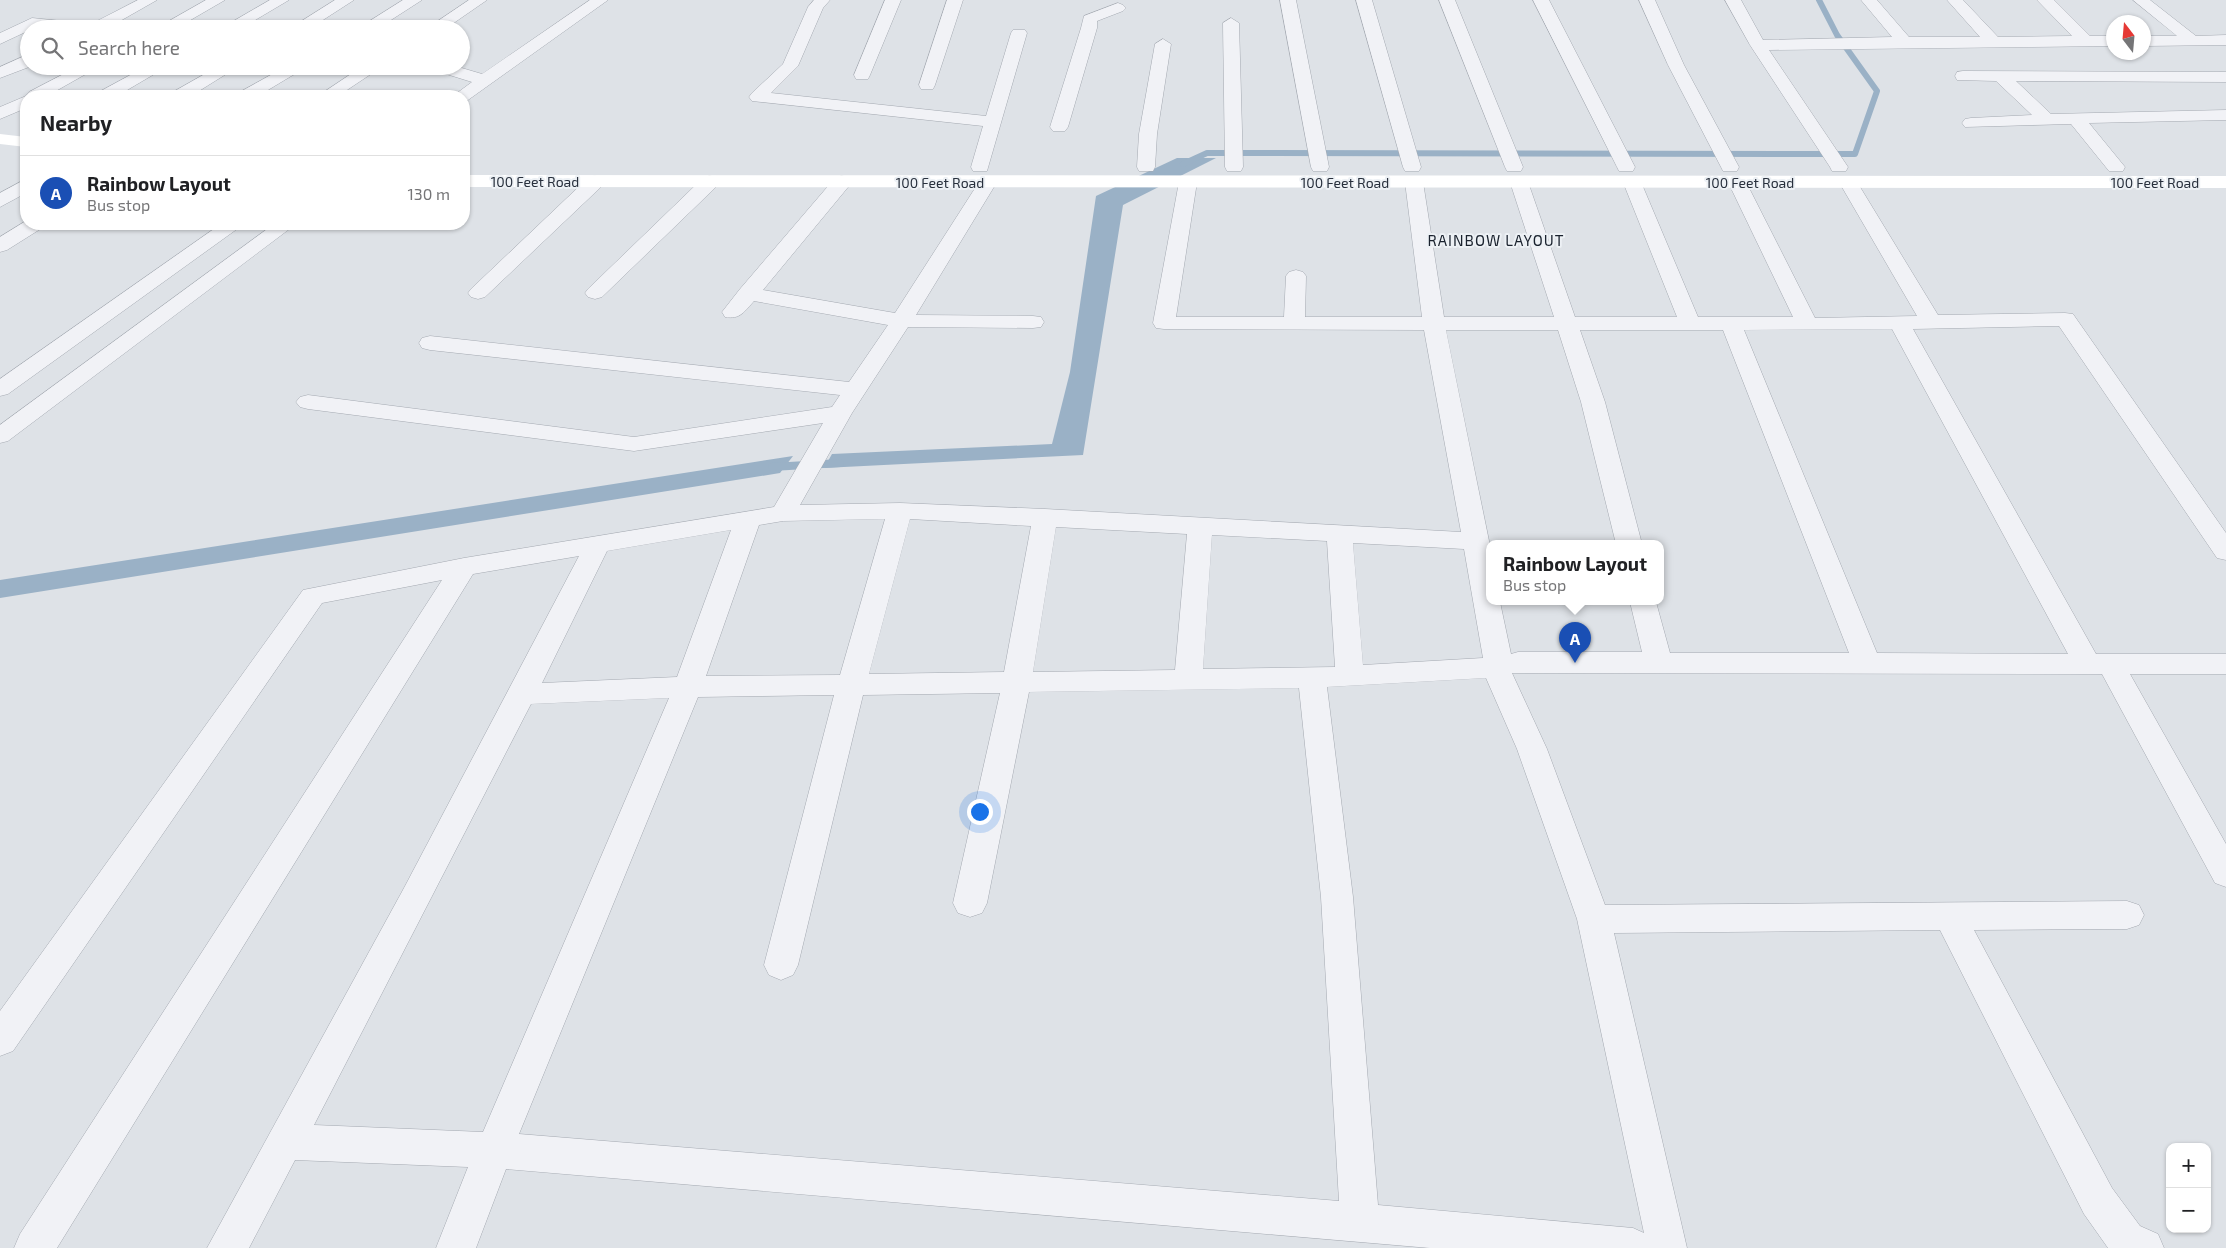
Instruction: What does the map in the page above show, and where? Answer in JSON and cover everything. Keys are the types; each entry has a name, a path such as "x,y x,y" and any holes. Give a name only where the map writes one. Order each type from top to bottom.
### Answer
{"main road":[{"path":"0,123 20,125"},
{"path":"0,139 20,141"},
{"name":"100 Feet Road","path":"470,167 1081,174 1188,182 1235,174 1320,167 1413,175"},
{"name":"100 Feet Road","path":"1081,174 1146,167 1235,174 1843,175 2226,182"},
{"name":"100 Feet Road","path":"1843,175 2116,167 2226,168"},
{"name":"100 Feet Road","path":"470,181 842,182 984,174"}],"street":[{"path":"110,20 149,0"},
{"path":"180,20 217,0"},
{"path":"244,20 281,0"},
{"path":"313,20 346,0"},
{"path":"380,20 414,0"},
{"path":"448,20 478,0"},
{"path":"470,90 572,22 600,0"},
{"path":"822,0 816,7 790,66 758,96 993,122"},
{"path":"862,76 892,0"},
{"path":"927,85 955,0"},
{"path":"1288,0 1320,167"},
{"path":"1364,0 1413,175 1434,323 1486,594"},
{"path":"1447,0 1516,175 1593,402 1628,540"},
{"path":"1541,0 1629,175 1690,324"},
{"path":"1647,0 1676,65 1807,324"},
{"path":"1733,0 1758,45 1843,175 1932,323"},
{"path":"1868,0 1905,42"},
{"path":"1955,0 1993,41"},
{"path":"2045,0 2086,41"},
{"path":"2142,0 2192,40"},
{"path":"1059,127 1089,28 1088,19 1118,8"},
{"path":"1231,22 1235,174"},
{"path":"0,39 20,29"},
{"path":"783,513 840,413 901,322 984,174 993,122 1019,33"},
{"path":"2151,41 2226,40"},
{"path":"1758,45 2106,41"},
{"path":"1146,167 1148,134 1163,44"},
{"path":"0,73 20,65"},
{"path":"46,90 75,75"},
{"path":"116,90 144,75"},
{"path":"189,90 215,75"},
{"path":"257,90 284,75"},
{"path":"337,90 361,75"},
{"path":"467,75 484,80"},
{"path":"1963,76 2226,77"},
{"path":"2000,76 2047,119"},
{"path":"0,114 20,104"},
{"path":"1971,123 2076,118 2226,115"},
{"path":"2076,118 2116,167"},
{"path":"478,293 595,182"},
{"path":"595,293 710,182"},
{"path":"733,312 842,182"},
{"path":"1188,182 1164,323 1565,322 1900,324 2065,319 2226,552"},
{"path":"0,201 20,189"},
{"path":"0,246 25,230"},
{"path":"0,389 225,230"},
{"path":"0,436 278,230"},
{"path":"1294,323 1296,276"},
{"path":"748,292 901,322 1033,322"},
{"path":"1731,324 1867,662"},
{"path":"1900,324 2098,663 2226,874"},
{"path":"430,343 855,390"},
{"path":"308,402 634,444 840,413"},
{"path":"0,1040 313,596 464,567 783,513 900,511 1045,517 1476,542"},
{"path":"781,965 851,686 900,511"},
{"path":"970,903 1016,682 1045,517"},
{"path":"456,1248 494,1150 688,687 748,519"},
{"path":"1188,679 1200,526"},
{"path":"1338,534 1350,676"},
{"path":"227,1248 286,1142 523,694 598,544"},
{"path":"34,1248 464,567"},
{"path":"1488,605 1500,667 1499,679 1532,749 1594,919 1667,1248"},
{"path":"1644,605 1659,663"},
{"path":"523,694 688,687 1312,678 1500,667 1518,662 2226,664"},
{"path":"1312,678 1337,897 1360,1222"},
{"path":"1594,919 2127,914"},
{"path":"1950,916 2098,1201 2126,1240 2144,1248"},
{"path":"286,1142 494,1150 1360,1222 1633,1248"}],"water":[{"path":"1177,158 1216,158 1123,205 1083,455 824,468 832,454 1052,444 1070,372 1096,196"},
{"path":"793,456 780,473 0,598 0,580"}],"waterway":[{"path":"1183,164 1207,153 1855,154 1877,91 1837,35 1819,0"},
{"path":"772,467 840,463"}],"place":[{"name":"Rainbow Layout","path":"1575,663"}],"district":[{"name":"RAINBOW LAYOUT","path":"1496,240"}]}
